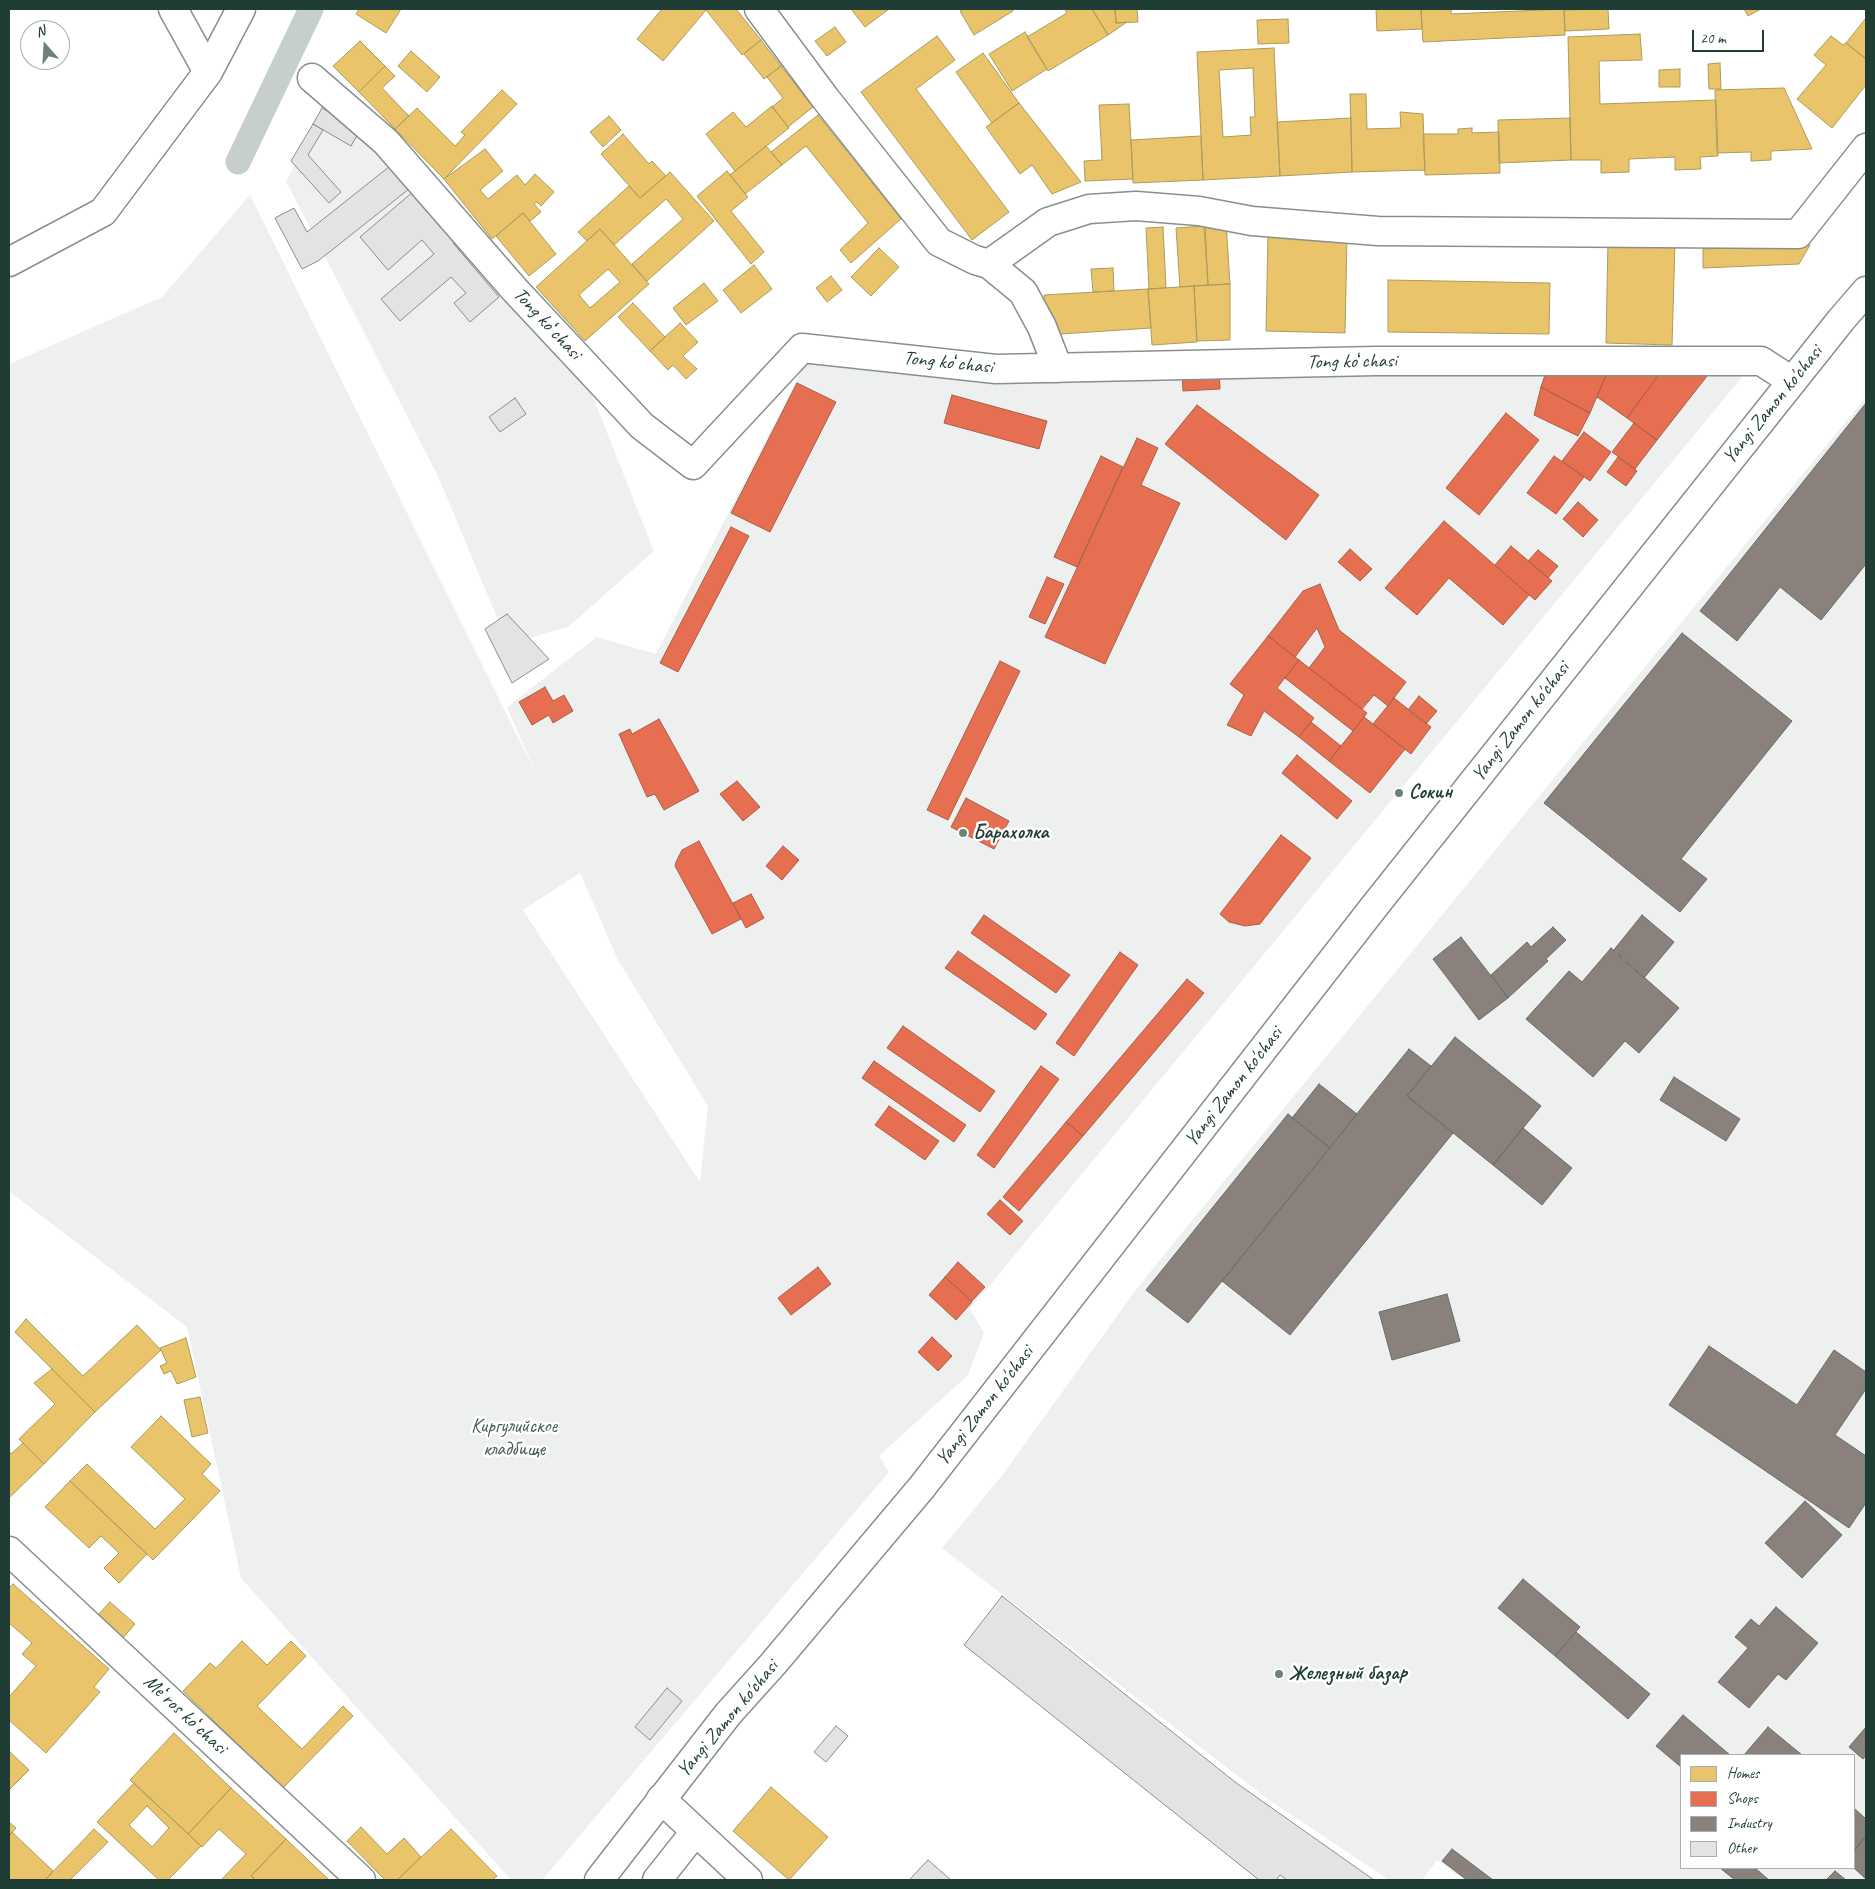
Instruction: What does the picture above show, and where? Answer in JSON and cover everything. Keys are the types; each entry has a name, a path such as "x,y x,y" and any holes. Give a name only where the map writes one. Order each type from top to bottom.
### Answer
{"street":[{"path":"173,9 208,72"},
{"path":"9,262 103,212 208,72 241,9"},
{"path":"759,9 825,98 939,242 975,260 989,264 1023,292 1042,327 1058,368"},
{"name":"Tong koʻchasi","path":"312,78 386,142 515,290 642,426 693,465 802,348 996,369 1376,361 1761,361 1792,381"},
{"path":"989,264 1048,222 1089,209 1136,206 1199,210 1252,221 1378,231 1798,234 1866,148"},
{"name":"Yangi Zamon ko'chasi","path":"599,1880 728,1714 773,1664 922,1487 1377,903 1840,320 1866,292"},
{"name":"Meʻros koʻchasi","path":"9,1551 361,1880"},
{"path":"661,1800 748,1880"},
{"path":"657,1880 695,1832"}],"shaded area":[{"path":"330,102 455,232 585,377 654,551 568,627 508,644 438,476 286,181"},
{"path":"250,195 535,772 507,707 597,637 656,654 811,352 1013,363 1753,364 970,1309 984,1333 968,1375 879,1456 889,1472 542,1880 511,1880 241,1578 187,1327 9,1191 9,364 162,297","holes":["580,873 618,960 708,1106 700,1182 523,910"]},
{"path":"1866,397 1866,1880 1464,1880 1437,1860 1422,1880 1389,1880 1269,1800 942,1548 1004,1473 1132,1295"}],"building: Homes":[{"path":"359,9 401,9 386,33 356,14"},
{"path":"662,9 736,9 761,40 742,55 706,10 663,61 637,39"},
{"path":"851,9 889,9 865,27"},
{"path":"963,9 1012,9 1013,11 974,35 960,11"},
{"path":"1065,9 1092,9 1108,35 1048,71 1027,37 1067,13"},
{"path":"1092,9 1115,9 1116,23 1127,22 1108,35"},
{"path":"1115,9 1137,9 1138,22 1116,23"},
{"path":"1376,9 1421,9 1422,29 1377,31"},
{"path":"1421,9 1451,9 1451,14 1564,9 1565,35 1423,42"},
{"path":"1608,9 1609,29 1565,31 1564,10"},
{"path":"1744,9 1761,9 1748,16"},
{"path":"1866,18 1866,59 1846,43"},
{"path":"1288,19 1289,43 1258,44 1257,20"},
{"path":"835,27 846,42 827,56 815,41"},
{"path":"1025,32 1047,69 1012,91 989,54"},
{"path":"1640,34 1642,60 1599,61 1600,104 1716,100 1718,156 1700,157 1701,169 1675,170 1675,157 1629,159 1629,172 1601,173 1601,160 1571,160 1568,37"},
{"path":"937,36 955,60 916,89 1009,212 972,240 861,92"},
{"path":"1831,36 1843,45 1846,43 1866,59 1866,85 1832,128 1797,99 1826,65 1814,55"},
{"path":"761,40 781,66 764,79 744,54"},
{"path":"360,41 385,66 359,92 333,66"},
{"path":"1274,48 1280,176 1203,180 1197,52","holes":["1253,68 1255,117 1250,117 1251,135 1223,137 1219,70"]},
{"path":"411,51 440,77 427,92 398,66"},
{"path":"983,53 1019,103 992,123 956,72"},
{"path":"1720,63 1721,89 1709,89 1708,64"},
{"path":"385,66 395,76 382,88 409,116 395,129 359,92"},
{"path":"781,66 813,107 788,127 772,107 783,98 767,77"},
{"path":"1680,69 1680,87 1659,87 1659,70"},
{"path":"1784,88 1812,149 1771,151 1771,160 1751,161 1751,152 1717,153 1715,90"},
{"path":"502,90 517,104 444,179 395,129 417,108 455,146 465,135 461,132"},
{"path":"1350,94 1366,94 1367,129 1401,128 1400,112 1423,114 1425,170 1352,172"},
{"path":"1019,103 1081,182 1052,194 1032,165 1020,174 986,127"},
{"path":"1129,104 1133,179 1085,181 1084,161 1102,160 1099,105"},
{"path":"772,106 789,128 735,171 706,134 733,112 746,127"},
{"path":"818,115 901,219 851,263 840,250 868,223 806,146 782,165 771,152"},
{"path":"609,116 621,130 603,147 590,132"},
{"path":"1351,118 1352,172 1280,176 1277,122"},
{"path":"1570,118 1571,160 1499,163 1498,120"},
{"path":"1472,128 1472,133 1499,132 1500,173 1425,175 1423,134 1458,134 1458,129"},
{"path":"623,134 649,164 652,161 666,176 640,198 601,154"},
{"path":"1201,136 1203,180 1133,183 1131,140"},
{"path":"766,146 782,165 745,194 730,175"},
{"path":"485,149 503,171 480,190 488,199 517,175 525,185 535,174 554,192 541,206 537,202 534,204 541,212 530,221 523,213 492,239 444,179"},
{"path":"727,171 748,197 731,211 764,252 751,264 697,196"},
{"path":"670,172 714,221 647,281 632,264 683,219 666,199 614,245 600,229 587,241 578,232 629,186 640,198"},
{"path":"523,213 556,254 529,276 496,236"},
{"path":"1226,223 1230,284 1208,285 1204,225"},
{"path":"1205,226 1208,285 1180,287 1176,228"},
{"path":"1163,227 1166,288 1149,289 1146,228"},
{"path":"600,229 649,284 585,341 536,287","holes":["608,269 620,282 590,308 579,295"]},
{"path":"1268,235 1347,236 1345,333 1266,331"},
{"path":"1608,241 1675,243 1672,345 1606,343"},
{"path":"1810,245 1799,264 1703,268 1703,249"},
{"path":"879,248 899,267 871,296 851,277"},
{"path":"754,265 772,289 741,313 723,290"},
{"path":"1113,268 1114,291 1093,292 1091,269"},
{"path":"831,276 842,290 827,302 816,288"},
{"path":"1388,280 1550,283 1549,334 1388,332"},
{"path":"704,283 718,301 686,325 673,308"},
{"path":"1230,284 1230,340 1197,341 1194,286"},
{"path":"1194,286 1197,342 1152,345 1148,289"},
{"path":"1148,289 1151,328 1046,335 1044,295"},
{"path":"633,303 665,337 650,351 618,317"},
{"path":"680,323 698,342 683,356 697,369 686,379 673,365 668,370 650,351"},
{"path":"26,1319 83,1376 137,1325 161,1350 95,1412 15,1332"},
{"path":"186,1338 196,1377 177,1384 171,1371 164,1374 160,1366 167,1363 160,1348"},
{"path":"52,1369 95,1412 44,1464 19,1439 55,1404 34,1383"},
{"path":"200,1397 208,1433 192,1437 184,1400"},
{"path":"161,1416 211,1464 202,1474 220,1491 153,1560 70,1481 87,1464 155,1529 185,1499 131,1447"},
{"path":"23,1443 44,1464 9,1498 9,1451 11,1454"},
{"path":"70,1481 147,1554 119,1583 104,1568 119,1553 101,1536 89,1548 45,1507"},
{"path":"13,1584 109,1669 94,1687 100,1692 46,1753 9,1720 9,1697 36,1666 22,1654 32,1643 9,1623 9,1588"},
{"path":"110,1602 135,1624 123,1638 98,1615"},
{"path":"242,1641 267,1665 291,1641 306,1656 257,1706 302,1749 343,1706 353,1716 283,1788 183,1691 210,1663 216,1668"},
{"path":"174,1733 231,1788 188,1834 130,1780"},
{"path":"9,1751 29,1770 9,1790"},
{"path":"134,1783 201,1846 168,1880 159,1880 97,1822","holes":["147,1806 169,1828 152,1847 129,1825"]},
{"path":"771,1787 828,1837 789,1880 733,1831"},
{"path":"231,1788 286,1839 251,1876 256,1880 221,1880 246,1854 219,1829 202,1847 188,1834"},
{"path":"9,1822 16,1828 9,1836"},
{"path":"361,1827 387,1854 404,1838 421,1857 397,1880 385,1880 347,1841"},
{"path":"94,1829 108,1842 70,1880 45,1880"},
{"path":"451,1829 497,1876 492,1880 397,1880"},
{"path":"12,1832 53,1871 45,1880 9,1880 9,1836"},
{"path":"286,1839 329,1880 256,1880 251,1876"}],"building: Shops":[{"path":"1610,365 1663,369 1627,418 1597,397"},
{"path":"1610,365 1590,413 1541,387 1548,366"},
{"path":"1219,366 1220,389 1183,391 1182,368"},
{"path":"1663,369 1711,371 1657,440 1627,418"},
{"path":"797,383 836,402 770,532 731,513"},
{"path":"1541,387 1590,413 1578,436 1534,415"},
{"path":"952,395 1047,421 1039,449 944,423"},
{"path":"1197,405 1319,495 1286,540 1165,444"},
{"path":"1506,413 1539,440 1479,515 1446,488"},
{"path":"1634,423 1657,440 1635,469 1612,452"},
{"path":"1584,432 1611,452 1590,481 1562,461"},
{"path":"1137,438 1158,448 1141,485 1180,503 1105,664 1045,637"},
{"path":"1101,456 1123,467 1077,567 1054,557"},
{"path":"1554,456 1584,477 1556,514 1527,493"},
{"path":"1618,457 1637,471 1626,486 1607,472"},
{"path":"1578,502 1598,520 1583,537 1563,519"},
{"path":"1444,521 1529,595 1503,625 1449,578 1417,615 1385,588"},
{"path":"731,527 749,536 678,672 660,663"},
{"path":"1511,546 1552,581 1535,600 1495,565"},
{"path":"1350,549 1372,569 1360,581 1338,562"},
{"path":"1538,550 1558,566 1548,578 1528,561"},
{"path":"1047,577 1064,584 1045,624 1029,617"},
{"path":"1320,584 1339,630 1406,682 1388,706 1374,695 1362,709 1309,668 1325,647 1317,628 1295,657 1268,636 1303,591"},
{"path":"1268,636 1299,660 1277,688 1314,718 1299,737 1264,711 1251,736 1227,725 1244,695 1230,684"},
{"path":"1299,660 1367,713 1353,731 1285,678"},
{"path":"1000,661 1020,671 948,820 927,810"},
{"path":"545,687 553,701 564,695 573,711 553,723 549,715 532,725 519,702"},
{"path":"1419,696 1437,711 1426,724 1408,710"},
{"path":"1394,698 1431,727 1411,754 1373,724"},
{"path":"1364,717 1405,749 1370,793 1329,761"},
{"path":"659,719 699,791 664,810 655,794 647,797 619,734 630,729 632,734"},
{"path":"1311,722 1341,746 1329,761 1299,737"},
{"path":"1297,755 1352,801 1337,819 1282,773"},
{"path":"737,781 760,807 743,821 720,794"},
{"path":"966,798 1009,821 994,849 951,827"},
{"path":"1281,835 1311,858 1260,924 1245,926 1229,922 1220,914"},
{"path":"699,841 741,919 712,934 675,866 682,850"},
{"path":"783,846 799,860 782,880 766,866"},
{"path":"751,894 764,918 746,928 733,903"},
{"path":"984,915 1070,975 1056,993 971,933"},
{"path":"958,951 1047,1014 1035,1030 945,968"},
{"path":"1120,952 1138,965 1074,1056 1056,1043"},
{"path":"1187,979 1204,993 1083,1136 1066,1122"},
{"path":"903,1026 995,1091 980,1112 887,1048"},
{"path":"874,1061 966,1125 954,1142 862,1078"},
{"path":"1041,1066 1059,1079 994,1168 977,1155"},
{"path":"889,1106 939,1141 925,1160 875,1125"},
{"path":"1066,1122 1083,1136 1019,1211 1003,1197"},
{"path":"1000,1200 1023,1221 1010,1235 987,1214"},
{"path":"958,1262 985,1287 972,1301 945,1277"},
{"path":"818,1267 831,1284 791,1315 778,1298"},
{"path":"945,1277 972,1302 956,1320 929,1295"},
{"path":"932,1337 952,1356 938,1371 918,1352"}],"building: Industry":[{"path":"1866,403 1866,564 1821,620 1780,587 1737,641 1700,611"},
{"path":"1682,633 1792,721 1681,859 1707,879 1680,912 1544,803"},
{"path":"1642,915 1674,942 1644,978 1613,951"},
{"path":"1553,927 1566,940 1546,959 1548,961 1508,998 1491,975 1527,942 1531,947"},
{"path":"1461,937 1508,998 1479,1020 1433,959"},
{"path":"1611,948 1679,1008 1639,1053 1625,1041 1593,1077 1526,1019 1569,971 1582,982"},
{"path":"1455,1037 1541,1106 1493,1165 1407,1096"},
{"path":"1409,1049 1431,1066 1407,1096 1453,1133 1290,1335 1222,1281"},
{"path":"1674,1077 1740,1119 1726,1141 1660,1100"},
{"path":"1319,1084 1357,1114 1330,1148 1292,1118"},
{"path":"1288,1114 1330,1148 1188,1323 1146,1290"},
{"path":"1523,1128 1572,1168 1542,1205 1493,1165"},
{"path":"1447,1294 1460,1341 1392,1360 1379,1312"},
{"path":"1709,1346 1797,1405 1834,1350 1866,1372 1866,1389 1835,1435 1866,1456 1866,1503 1849,1528 1669,1405"},
{"path":"1805,1501 1842,1535 1802,1578 1765,1543"},
{"path":"1523,1579 1580,1627 1555,1656 1498,1608"},
{"path":"1776,1607 1818,1643 1786,1680 1778,1674 1749,1708 1718,1682 1748,1648 1735,1637 1751,1619 1759,1626"},
{"path":"1576,1632 1650,1694 1628,1719 1555,1656"},
{"path":"1683,1715 1729,1754 1680,1754 1680,1766 1656,1746"},
{"path":"1768,1727 1801,1754 1745,1754"},
{"path":"1866,1727 1866,1755 1863,1759 1849,1747"},
{"path":"1855,1809 1866,1819 1866,1836 1855,1850"},
{"path":"1866,1836 1866,1879 1855,1869 1855,1850"},
{"path":"1452,1849 1493,1880 1467,1880 1442,1861"},
{"path":"1721,1869 1756,1869 1769,1880 1735,1880"},
{"path":"1835,1871 1846,1880 1826,1880"}],"building: Other":[{"path":"322,108 360,130 351,146 313,124"},
{"path":"313,124 323,130 308,155 341,192 329,203 291,161"},
{"path":"390,166 409,189 318,261 302,269 275,218 294,208 307,232"},
{"path":"414,191 456,240 453,243 499,297 470,322 454,303 466,293 451,277 400,321 381,299 434,254 422,240 388,270 360,237"},
{"path":"515,398 526,414 500,432 489,417"},
{"path":"507,614 549,659 512,683 485,629"},
{"path":"1002,1596 1235,1782 1374,1880 1287,1880 1280,1875 1276,1880 1259,1880 964,1645"},
{"path":"667,1688 682,1701 650,1740 635,1727"},
{"path":"836,1726 848,1736 826,1762 814,1752"},
{"path":"928,1860 951,1880 909,1880"}],"waterway":[{"path":"238,162 311,9"}],"place":[{"name":"Сокин","path":"1399,793"},
{"name":"Барахолка","path":"963,833"},
{"name":"Железный базар","path":"1279,1674"}],"park label":[{"name":"Киргулийское кладбище","path":"514,1438"}]}
